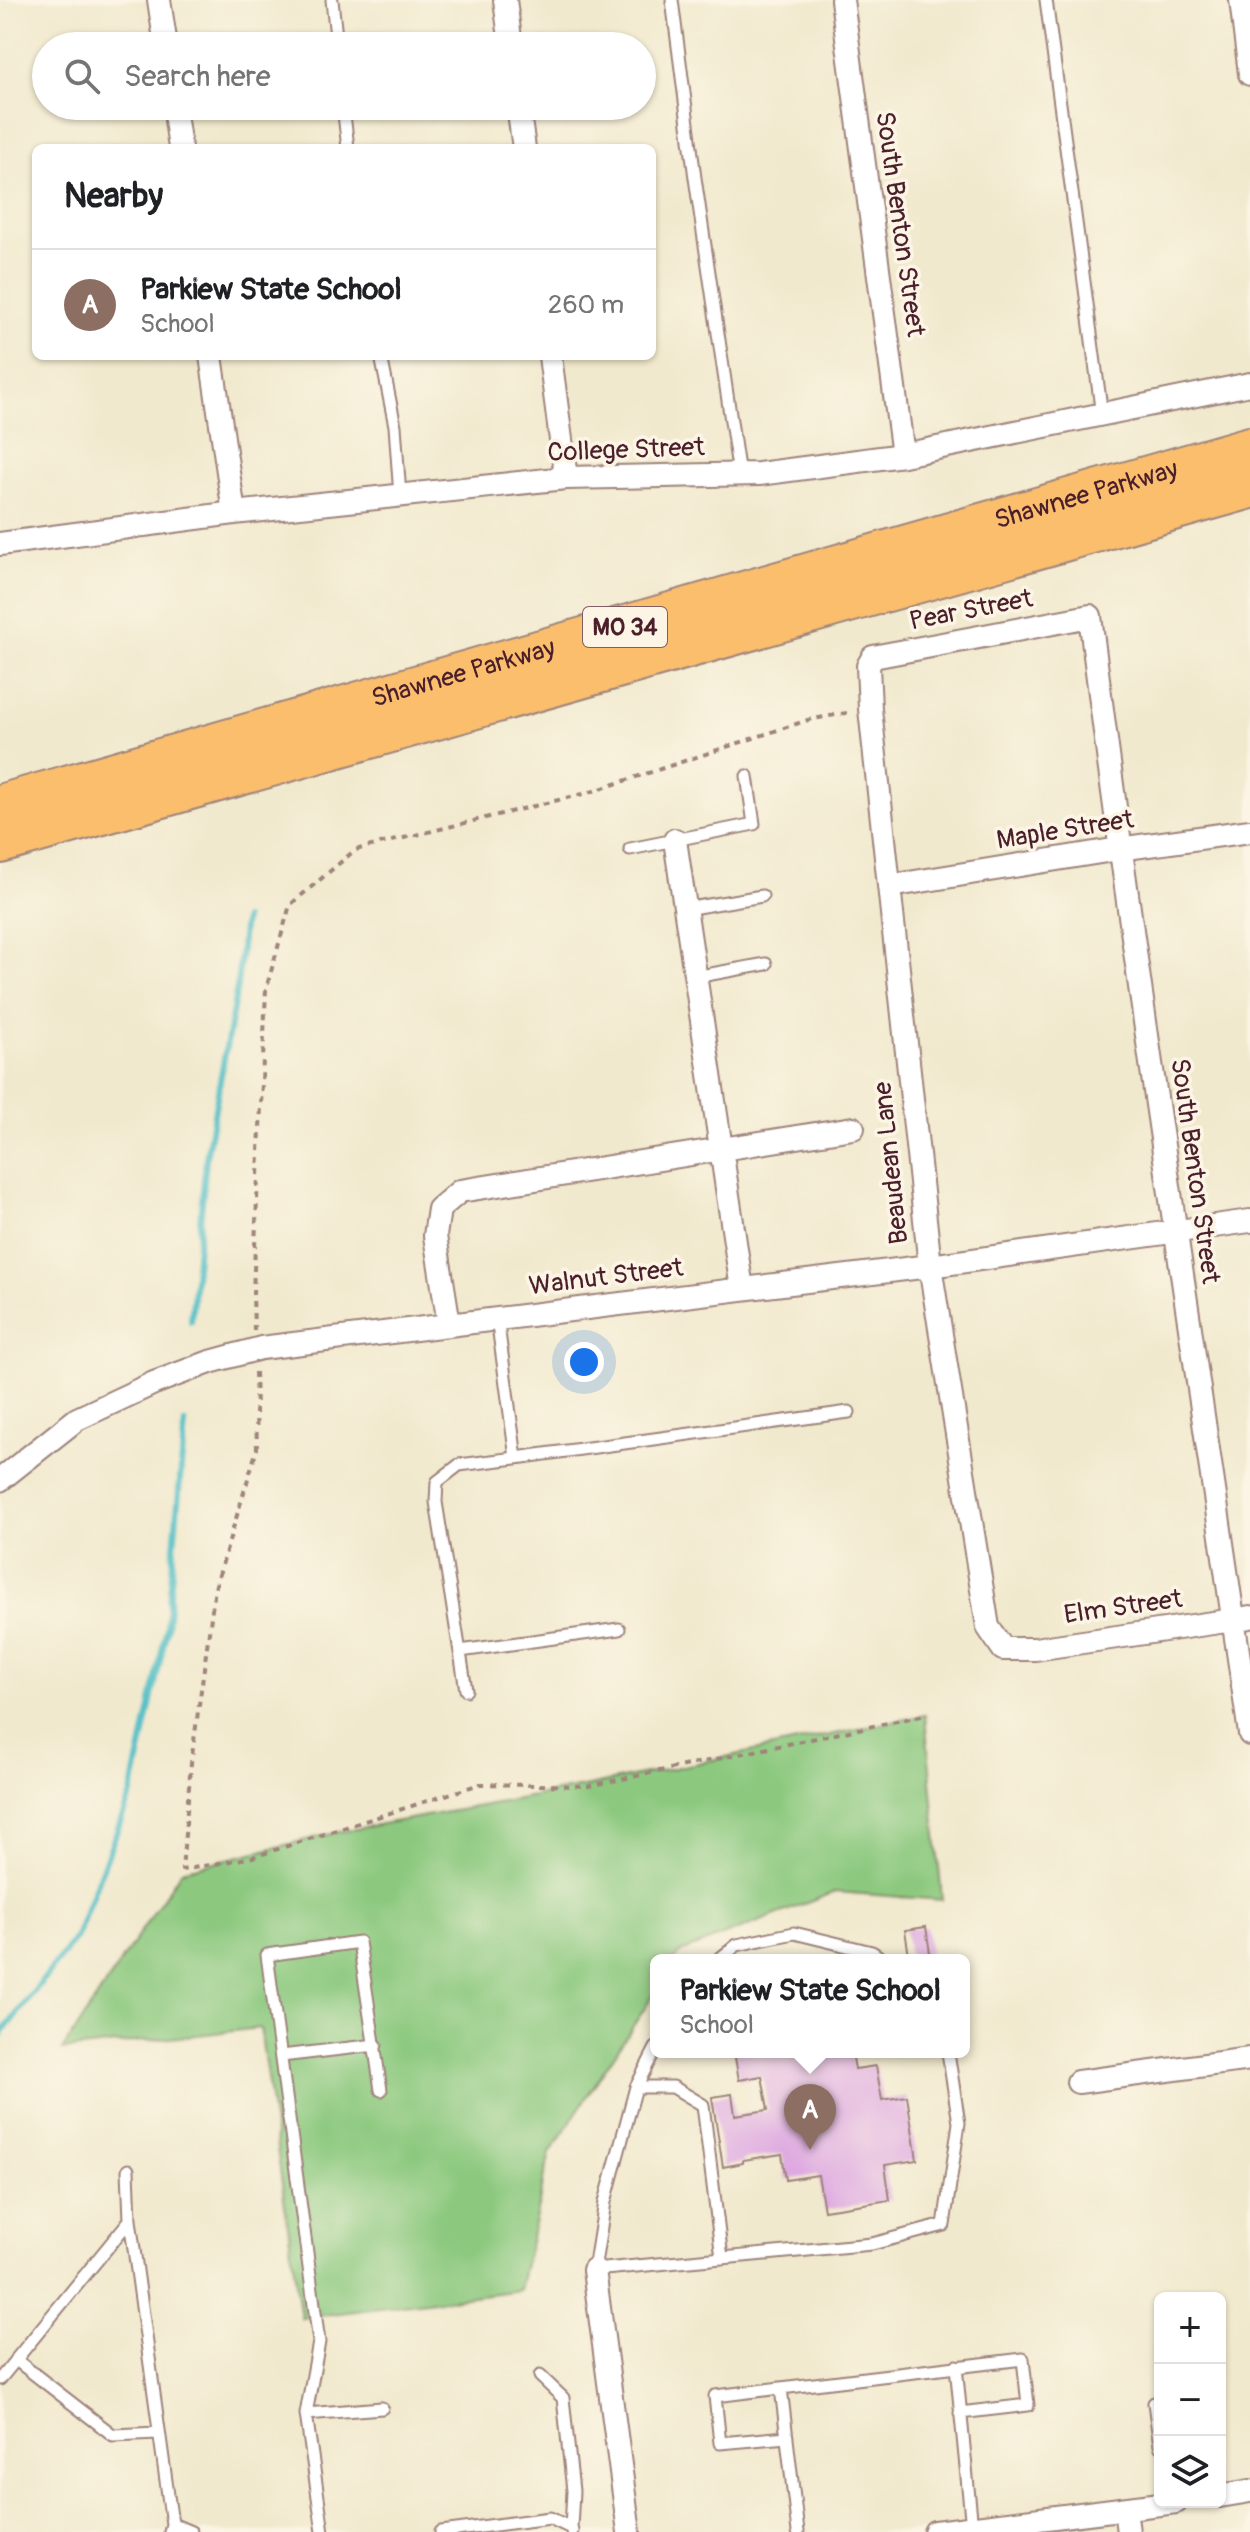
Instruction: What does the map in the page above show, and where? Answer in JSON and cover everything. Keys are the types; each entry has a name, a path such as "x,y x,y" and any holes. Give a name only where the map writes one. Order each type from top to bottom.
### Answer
{"highway":[{"name":"Shawnee Parkway","path":"0,806 1250,448"},
{"name":"Shawnee Parkway","path":"0,842 1250,487"}],"street":[{"path":"159,0 164,32"},
{"path":"505,0 509,32"},
{"name":"South Benton Street","path":"842,0 903,455"},
{"path":"1241,0 1250,74"},
{"path":"176,120 179,144"},
{"path":"520,120 523,144"},
{"path":"212,360 234,513"},
{"path":"551,360 566,478"},
{"name":"College Street","path":"0,544 234,513 566,478 739,475 903,455 1250,384"},
{"name":"South Benton Street","path":"1090,616 1119,849 1175,1231 1242,1618 1250,1734"},
{"name":"Pear Street","path":"868,666 873,657 1090,616"},
{"name":"Beaudean Lane","path":"868,666 870,709 930,1266 988,1627 1003,1649"},
{"name":"Maple Street","path":"890,886 1250,831"},
{"path":"675,840 742,1289"},
{"path":"449,1324 435,1236 439,1209 460,1191 853,1128"},
{"name":"Walnut Street","path":"0,1480 77,1419 168,1378 254,1350 930,1266 1250,1221"},
{"name":"Elm Street","path":"1003,1649 1035,1649 1242,1618"},
{"path":"1078,2082 1250,2059"},
{"path":"594,2270 629,2532"},
{"path":"1226,2495 1250,2491"},
{"path":"935,2532 1056,2525 1154,2504"},
{"path":"1125,2509 1128,2532"}],"lane":[{"path":"332,0 335,32"},
{"path":"672,0 739,475"},
{"path":"1046,0 1102,415"},
{"path":"345,120 348,144"},
{"path":"382,360 395,426 400,496"},
{"path":"630,849 754,824 747,776"},
{"path":"685,909 762,896"},
{"path":"695,977 766,964"},
{"path":"497,1318 516,1458"},
{"path":"466,1690 436,1502 437,1482 459,1465 849,1412"},
{"path":"460,1651 619,1629"},
{"path":"726,1954 737,1945 794,1933 875,1954"},
{"path":"323,2532 306,2414 319,2342 267,1955 359,1942 381,2090"},
{"path":"281,2056 376,2045"},
{"path":"651,2058 636,2087 605,2202 594,2270 872,2244 944,2225 959,2123 949,2058"},
{"path":"636,2087 673,2087 703,2105 722,2258"},
{"path":"128,2170 130,2220 171,2528 191,2532"},
{"path":"0,2379 130,2220"},
{"path":"787,2437 720,2443 715,2396 1023,2359 1028,2405 960,2413"},
{"path":"16,2360 113,2435 158,2433"},
{"path":"956,2366 972,2528"},
{"path":"441,2532 550,2518 572,2530 573,2491 563,2398 540,2376"},
{"path":"781,2388 798,2532"},
{"path":"306,2414 382,2408"}],"path":[{"path":"870,709 808,720 591,792 355,850 290,905 266,989 253,1293 257,1449 215,1588 191,1763 182,1870 253,1857 480,1784 589,1786 925,1715"}],"green space":[{"path":"925,1715 942,1900 835,1892 680,1954 650,1954 650,2000 550,2153 519,2290 301,2318 260,2028 62,2050 182,1870 339,1832 589,1786"}],"building":[{"path":"926,1927 930,1953 909,1954 905,1930"},
{"path":"735,2058 853,2058 855,2069 876,2066 882,2100 907,2096 917,2160 885,2165 890,2200 824,2210 818,2175 786,2180 782,2154 743,2160 743,2163 723,2167 712,2097 732,2094 735,2115 768,2110 762,2076 739,2080"}],"waterway":[{"path":"191,1321 206,1158 237,987 244,919"},
{"path":"0,2036 76,1937 131,1794 167,1628 185,1423"}],"place":[{"name":"Parkiew State School","path":"810,2150"}]}
